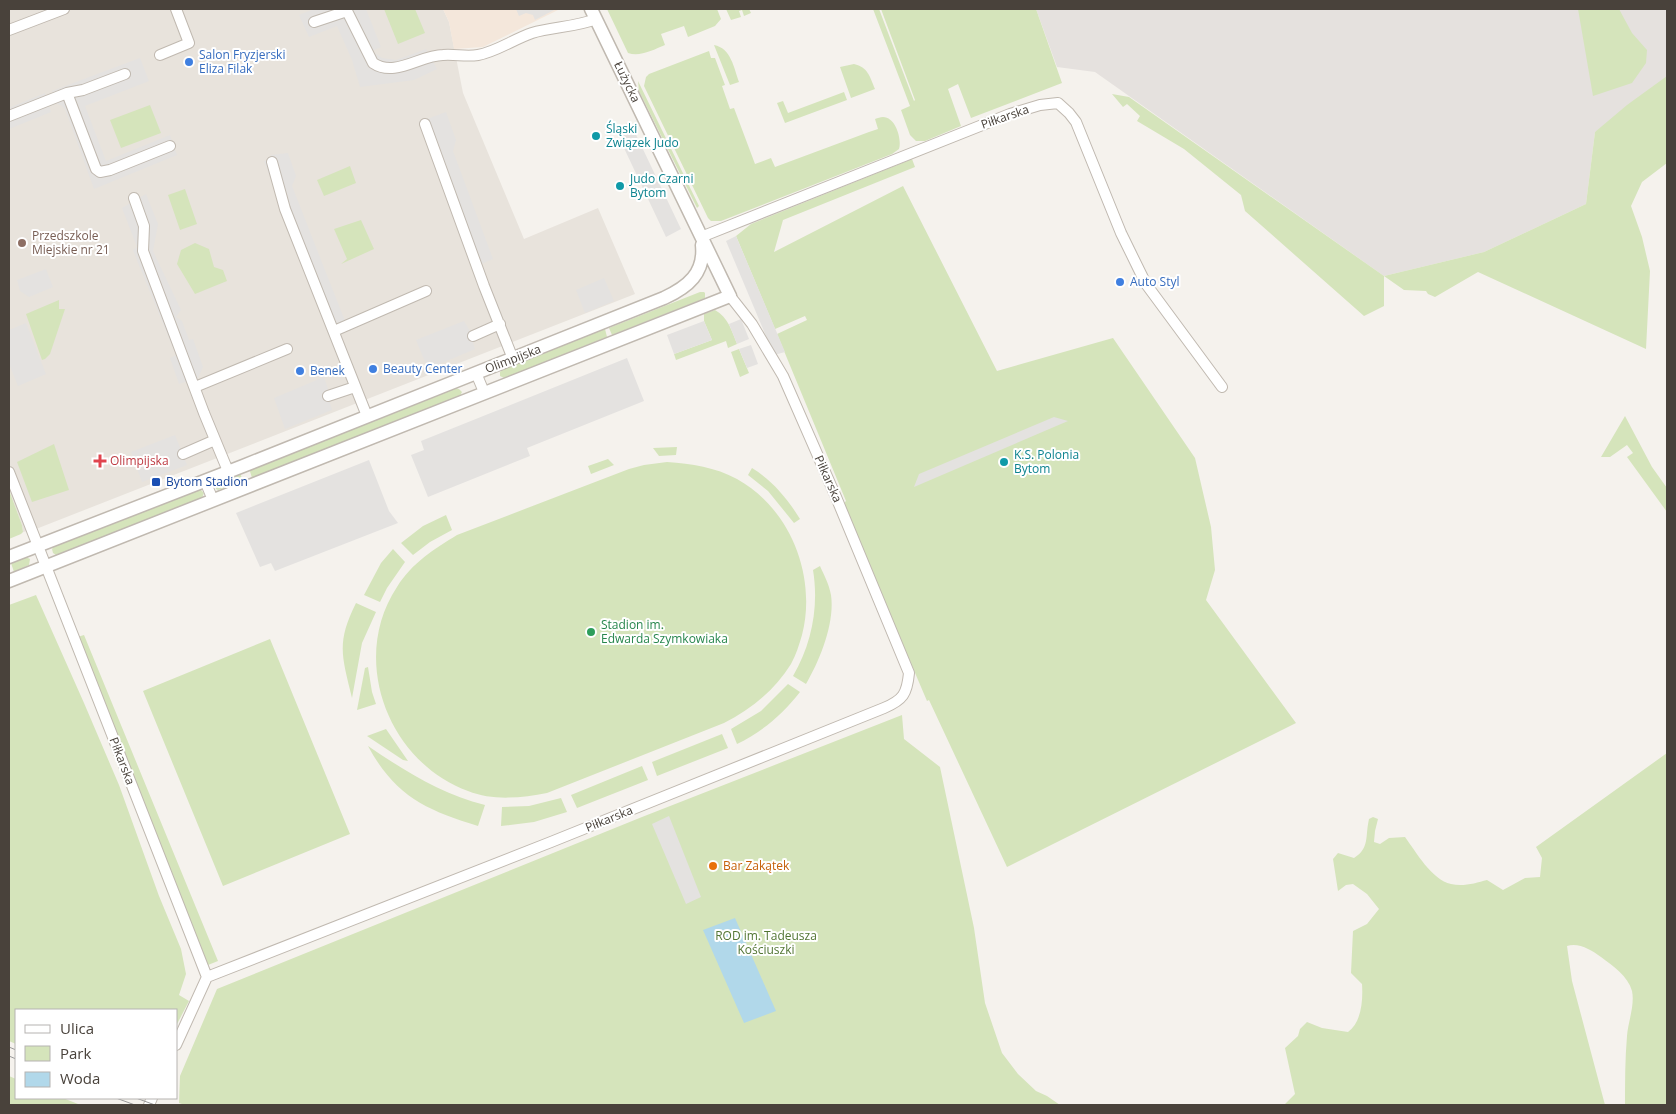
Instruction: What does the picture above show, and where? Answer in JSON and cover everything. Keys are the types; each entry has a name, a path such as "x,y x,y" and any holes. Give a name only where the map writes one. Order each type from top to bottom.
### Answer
{"street":[{"path":"9,30 64,9"},
{"path":"160,54 189,43 176,9"},
{"path":"314,22 347,11 373,63 386,68 406,65 442,55 480,55 549,28 588,22 593,14"},
{"name":"Łużycka","path":"593,14 701,237"},
{"path":"9,116 67,93 83,90 125,74"},
{"path":"67,93 96,169 100,172 110,170 170,146"},
{"name":"Piłkarska","path":"9,472 207,977 551,842 901,700 908,684 909,673 840,506 783,376 752,324 730,296 701,237 1001,118 1040,106 1058,103 1070,113 1076,122 1121,233 1146,284 1222,387"},
{"path":"425,124 514,359"},
{"path":"272,162 285,208 367,416"},
{"path":"134,198 144,226 143,252 228,471"},
{"name":"Olimpijska","path":"9,557 514,359 678,292 687,285 698,271 703,257 701,237"},
{"path":"334,331 426,291"},
{"name":"Olimpijska","path":"9,581 730,296"},
{"path":"473,336 500,324"},
{"path":"195,387 287,350"},
{"path":"476,373 484,392"},
{"path":"328,396 355,387"},
{"path":"183,454 215,440"},
{"path":"205,481 213,500"},
{"path":"178,1041 207,977"}],"shaded area":[{"path":"9,9 443,9 449,22 463,93 524,239 598,208 635,294 36,529 23,532 9,490"},
{"path":"314,9 366,9 381,47 372,51 382,58 396,60 426,49 437,69 414,80 360,87 352,60 337,26 309,37 299,15"},
{"path":"443,9 558,10 483,47 454,49 449,22"},
{"path":"516,9 556,9 535,20 533,15 526,13 519,16"},
{"path":"1036,9 1667,9 1667,100 1595,132 1586,204 1484,252 1384,276 1095,72 1057,67"},
{"path":"140,58 149,81 85,106 106,161 170,135 177,155 94,189 65,109 57,104 52,91"},
{"path":"45,93 51,112 9,129 9,108"},
{"path":"446,112 456,140 453,151 493,259 474,267 419,122"},
{"path":"630,122 681,229 666,237 615,129"},
{"path":"288,153 296,176 292,186 345,321 336,325 280,203 264,161 272,160 271,155"},
{"path":"146,194 158,224 153,251 181,310 176,317 182,321 189,340 193,339 203,367 198,378 179,384 170,358 176,355 133,250 137,247 122,208"},
{"path":"736,236 785,352 774,355 726,241"},
{"path":"46,269 53,287 29,297 20,291 17,280"},
{"path":"604,278 614,301 585,313 576,290"},
{"path":"741,319 749,339 737,344 729,324"},
{"path":"464,321 473,336 475,349 428,369 416,340"},
{"path":"704,321 712,340 674,354 667,335"},
{"path":"26,323 46,374 18,386 9,364 9,330"},
{"path":"751,345 758,364 747,368 739,349"},
{"path":"627,358 644,401 527,448 530,456 428,497 411,455 424,450 421,441"},
{"path":"324,377 332,410 285,429 274,398"},
{"path":"1054,417 1068,421 914,487 919,474"},
{"path":"175,435 187,465 142,482 131,452"},
{"path":"369,460 389,511 398,523 275,571 271,563 260,567 236,513"},
{"path":"669,816 701,897 686,904 652,824"}],"green space":[{"path":"384,9 415,9 425,33 398,44"},
{"path":"607,9 717,9 721,19 715,26 688,37 684,26 661,34 665,45 646,52 633,54 628,53"},
{"path":"726,9 749,9 751,13 744,16 742,10 739,11 741,17 731,20"},
{"path":"873,9 879,9 914,101 881,9 1036,9 1062,83 971,118 958,84 948,89 961,126 925,141 916,141 910,135 901,110 910,106"},
{"path":"1578,9 1619,9 1632,33 1647,50 1646,63 1632,83 1593,96"},
{"path":"714,45 720,47 728,54 739,82 730,85"},
{"path":"709,51 711,58 715,58 725,85 722,86 730,109 734,108 755,164 771,158 775,167 878,129 875,119 882,117 888,118 895,125 899,135 899,149 892,154 721,221 711,221 644,86 646,77 649,74"},
{"path":"854,64 859,65 865,70 875,89 851,98 840,67"},
{"path":"1667,76 1667,163 1642,182 1631,206 1642,237 1650,271 1646,349 1478,272 1435,297 1426,291 1404,290 1384,276 1484,252 1586,204 1595,132 1627,105"},
{"path":"638,81 699,206 697,208 639,91"},
{"path":"844,92 847,100 785,123 777,103 783,101 788,113"},
{"path":"1112,94 1129,97 1384,276 1384,306 1364,316 1245,211 1241,195 1184,149 1137,121 1140,116 1127,104 1123,107"},
{"path":"150,105 161,133 121,148 110,120"},
{"path":"912,159 915,167 783,220 774,252 903,186 997,371 1113,338 1195,458 1211,527 1215,570 1206,600 1296,723 1007,867 929,700 927,701 843,504 846,501 777,334 807,320 805,316 775,329 736,236 751,224"},
{"path":"350,166 356,183 324,196 317,180"},
{"path":"185,189 197,224 180,230 168,195"},
{"path":"361,220 374,249 341,264 347,259 334,229"},
{"path":"195,243 209,249 214,267 223,270 227,281 195,294 177,264 181,250"},
{"path":"700,292 705,293 705,298 612,335 609,328"},
{"path":"59,300 59,309 65,309 50,354 42,360 26,314"},
{"path":"715,310 726,320 737,344 728,348 726,341 676,360 674,354 712,340 704,321 704,314"},
{"path":"605,329 607,337 504,378 500,376 500,372 504,368"},
{"path":"739,349 749,373 740,377 731,352"},
{"path":"455,388 462,392 460,396 252,478 249,468"},
{"path":"1625,416 1652,467 1667,488 1667,512 1627,457 1633,453 1627,445 1610,457 1601,457"},
{"path":"54,444 69,490 32,502 17,462"},
{"path":"677,447 676,455 659,456 653,448"},
{"path":"608,459 614,465 591,474 588,466"},
{"name":"Stadion im. Edwarda Szymkowiaka","path":"667,462 703,467 737,479 756,492 772,508 785,526 795,546 802,568 806,590 806,613 797,650 785,673 762,698 744,712 724,723 547,793 517,797 487,796 468,791 440,777 416,757 398,733 384,705 377,676 377,645 383,615 403,578 424,557 457,535 629,469"},
{"path":"752,468 767,478 779,490 800,519 794,523 768,491 748,475"},
{"path":"240,473 243,481 218,490 216,489 216,482"},
{"path":"9,490 23,532 9,539"},
{"path":"196,490 201,490 204,493 202,498 56,555 53,553 52,549 54,546"},
{"path":"446,515 452,530 430,542 413,555 401,543 423,526"},
{"path":"393,549 405,562 380,602 364,595 381,563"},
{"path":"26,557 30,559 29,565 14,572 11,563"},
{"path":"820,566 831,595 831,617 821,653 806,684 793,676 800,664 809,638 815,597 813,570"},
{"path":"36,595 119,785 159,896 181,949 186,974 179,995 189,1001 178,1022 178,1009 15,1009 15,1044 9,1041 9,605"},
{"path":"356,603 376,612 362,643 352,698 344,660 343,640"},
{"path":"84,635 218,961 203,967 74,638"},
{"path":"270,639 350,834 223,886 143,691"},
{"path":"368,667 376,704 357,710 365,668"},
{"path":"788,684 800,692 779,715 763,728 737,744 731,729 761,711"},
{"name":"ROD im. Tadeusza Kościuszki","path":"902,715 904,739 940,767 974,928 985,1003 1002,1053 1018,1074 1036,1091 1060,1105 185,1105 179,1103 180,1076 217,989 642,817"},
{"path":"386,729 408,761 403,760 367,736"},
{"path":"722,734 728,748 657,776 652,762"},
{"path":"368,746 410,773 438,788 485,805 478,826 443,814 414,799 389,777"},
{"path":"1667,753 1667,1105 1625,1105 1626,1045 1633,1002 1632,991 1624,976 1597,954 1589,949 1571,945 1567,946 1572,981 1605,1105 1284,1105 1295,1094 1285,1048 1298,1036 1300,1029 1307,1022 1322,1028 1348,1032 1353,1028 1359,1016 1362,1003 1362,984 1351,973 1353,931 1367,924 1379,909 1367,894 1353,884 1346,885 1338,891 1333,859 1338,853 1354,858 1363,850 1369,819 1373,817 1378,819 1374,842 1380,844 1389,838 1405,837 1425,865 1444,881 1460,885 1487,880 1503,890 1525,878 1540,877 1542,858 1536,847"},
{"path":"642,766 648,780 577,808 571,795"},
{"path":"561,798 567,812 534,822 501,826 502,807 529,806"},
{"path":"9,1076 15,1079 15,1099 66,1099 78,1104 75,1105 9,1105"}],"water":[{"path":"735,918 776,1011 744,1023 703,930"}],"tram line":[{"path":"9,1047 15,1050"},
{"path":"9,1056 15,1059"},
{"path":"119,1099 135,1105"},
{"path":"139,1099 155,1105"}],"place":[{"name":"Salon Fryzjerski Eliza Filak","path":"189,62"},
{"name":"Śląski Związek Judo","path":"596,136"},
{"name":"Judo Czarni Bytom","path":"620,186"},
{"name":"Przedszkole Miejskie nr 21","path":"22,243"},
{"name":"Auto Styl","path":"1120,282"},
{"name":"Beauty Center","path":"373,369"},
{"name":"Benek","path":"300,371"},
{"name":"Olimpijska","path":"100,461"},
{"name":"K.S. Polonia Bytom","path":"1004,462"},
{"name":"Bytom Stadion","path":"156,482"},
{"name":"Stadion im. Edwarda Szymkowiaka","path":"591,632"},
{"name":"Bar Zakątek","path":"713,866"}]}
